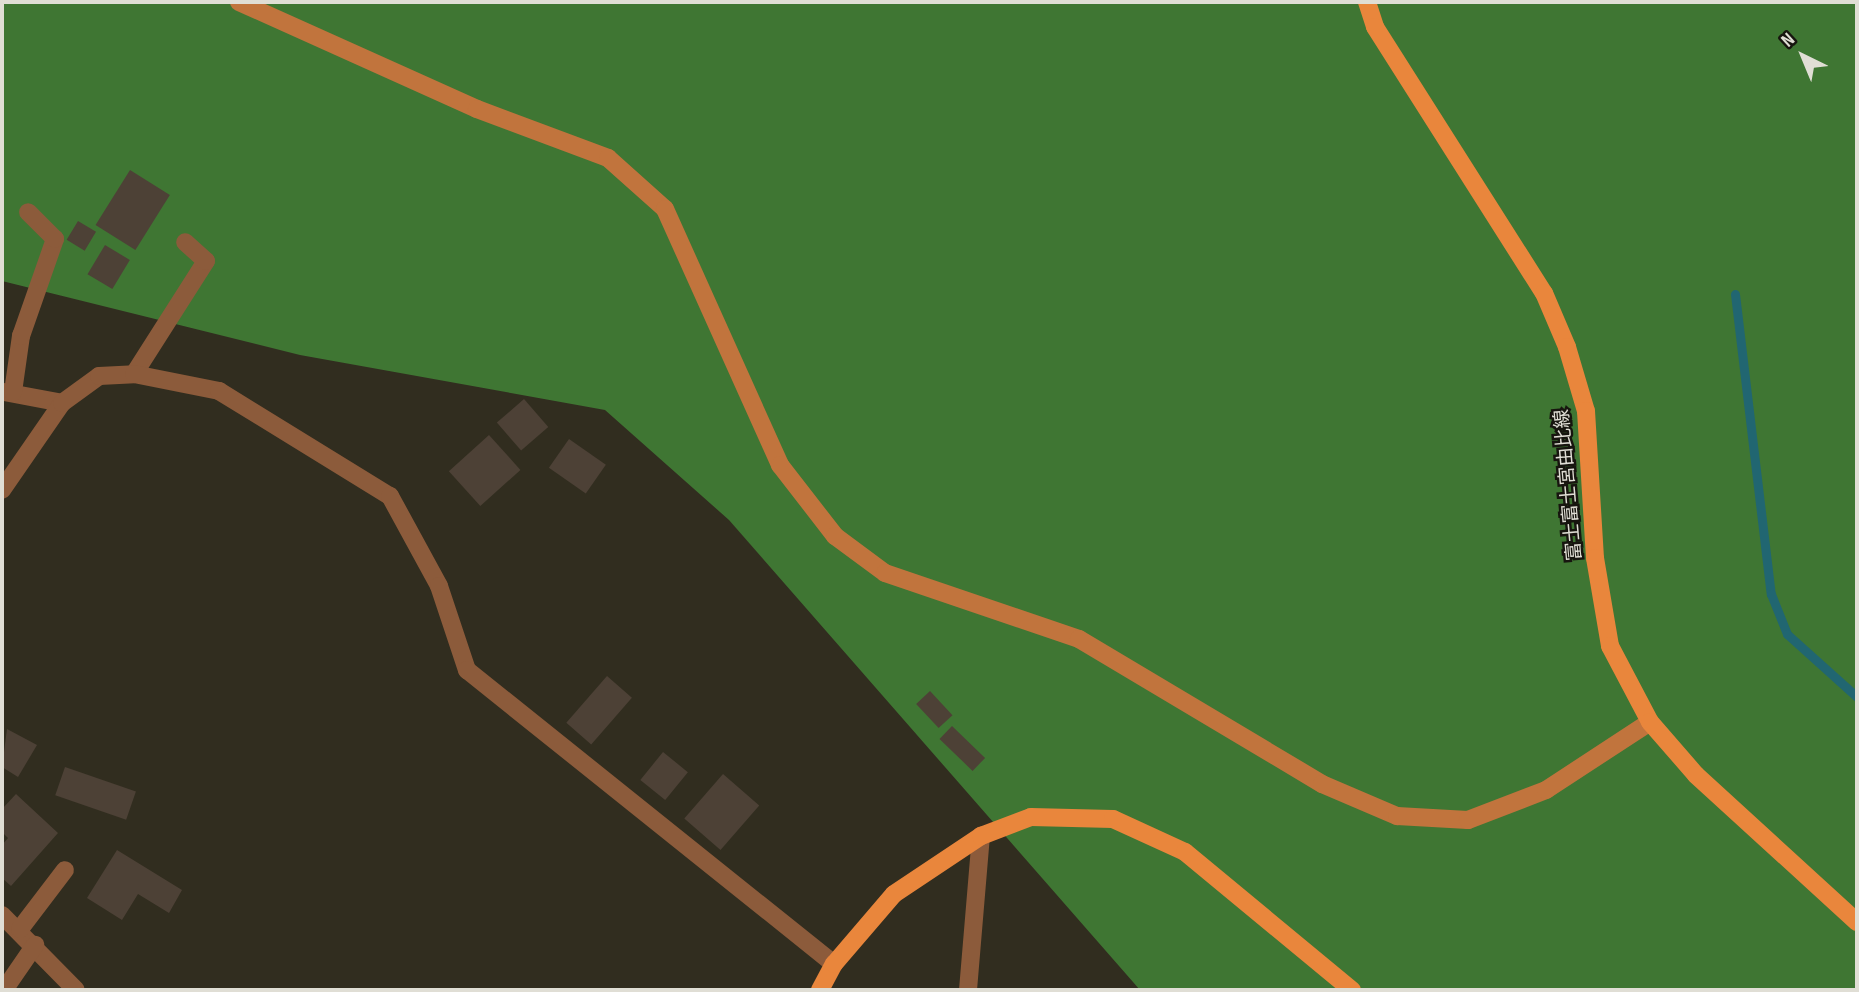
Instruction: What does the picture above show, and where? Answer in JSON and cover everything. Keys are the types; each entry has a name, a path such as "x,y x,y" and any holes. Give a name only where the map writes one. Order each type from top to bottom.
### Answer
{"main road":[{"name":"富士富士宮由比線","path":"1367,2 1375,27 1544,293 1567,347 1586,411 1595,558 1610,646 1650,722 1696,775 1857,922"},
{"path":"820,990 834,964 894,894 981,836 1031,817 1113,819 1185,852 1352,990"}],"street":[{"path":"239,2 477,109 608,158 665,209 780,465 835,536 885,573 1079,639 1322,784 1396,816 1468,820 1546,790 1650,722"},
{"path":"28,212 55,239 21,336 7,392 62,403"},
{"path":"134,374 206,261 186,242"},
{"path":"2,490 62,403 99,376 134,374 219,391 390,496 439,586 467,670 834,964"},
{"path":"968,990 981,836"},
{"path":"20,929 65,870"},
{"path":"2,915 20,929 76,990"},
{"path":"4,990 35,945"}],"green space":[{"path":"2,2 1857,2 1857,990 1140,990 729,520 605,410 300,355 2,281"}],"building":[{"path":"130,170 170,195 135,250 96,225"},
{"path":"78,221 96,232 85,251 67,240"},
{"path":"105,245 130,260 112,289 87,274"},
{"path":"524,399 548,427 521,451 497,423"},
{"path":"489,435 520,470 480,506 449,471"},
{"path":"569,439 606,465 586,493 549,468"},
{"path":"607,676 632,698 591,744 566,723"},
{"path":"930,691 953,715 939,728 916,704"},
{"path":"952,726 985,758 973,771 939,739"},
{"path":"7,729 37,745 18,777 2,767"},
{"path":"663,752 688,772 665,800 640,780"},
{"path":"65,767 136,791 126,820 55,795"},
{"path":"723,774 759,805 721,850 684,819"},
{"path":"16,794 58,833 11,886 2,878 2,845 8,838 2,832 2,809"},
{"path":"117,850 182,890 169,913 138,894 122,920 87,898"}],"waterway":[{"path":"1735,294 1771,594 1787,634 1857,697"}]}
